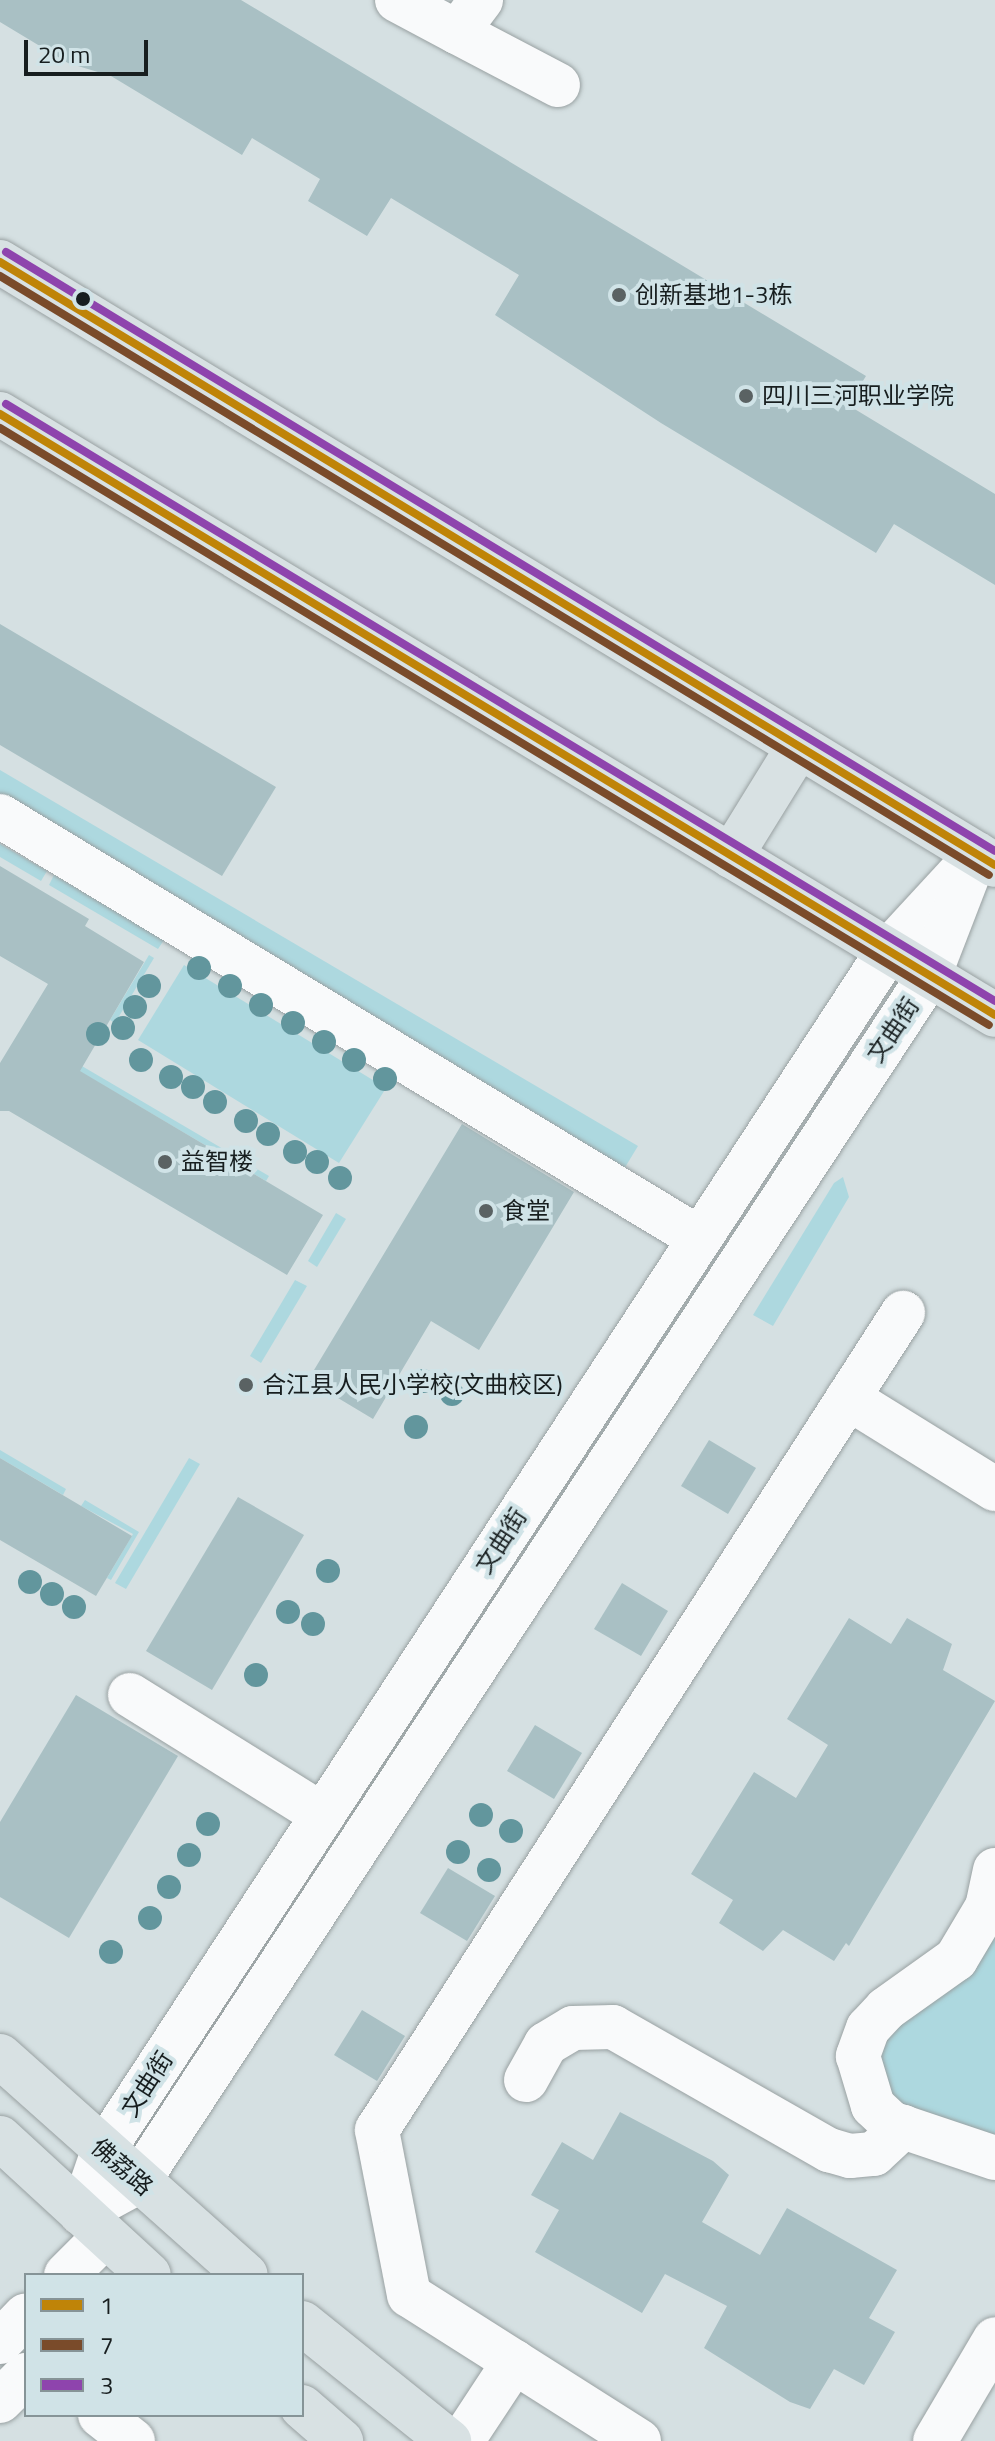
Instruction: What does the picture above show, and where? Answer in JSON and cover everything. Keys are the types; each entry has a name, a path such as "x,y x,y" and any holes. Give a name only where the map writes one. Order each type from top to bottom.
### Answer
{"main road":[{"path":"0,262 986,860"},
{"path":"0,414 995,1015"},
{"path":"731,856 799,746"},
{"name":"佛荔路","path":"0,2056 103,2151 244,2273"},
{"path":"0,2138 119,2253"},
{"path":"304,2325 397,2404 449,2441"},
{"path":"304,2409 341,2441"}],"street":[{"path":"397,0 469,16 558,85"},
{"path":"0,816 699,1238"},
{"name":"文曲街","path":"119,2253 103,2151 888,951 986,860"},
{"name":"文曲街","path":"119,2253 138,2182 929,976 986,860"},
{"path":"639,2441 409,2295 377,2130 903,1313"},
{"path":"848,1398 995,1489"},
{"path":"130,1695 323,1815"},
{"path":"995,1870 987,1907 956,1959 868,2028 858,2056 862,2083 873,2106 903,2127 995,2158"},
{"path":"526,2080 546,2044 573,2028 613,2027 829,2150 850,2156 874,2154 903,2127"},
{"path":"71,2273 119,2253"},
{"path":"0,2342 24,2317"},
{"path":"935,2441 995,2339"},
{"path":"462,2441 514,2362"},
{"path":"0,2401 24,2377"},
{"path":"103,2417 133,2441"}],"shaded area":[{"path":"0,770 638,1146 624,1169 0,801"},
{"path":"0,844 47,871 41,881 0,857"},
{"path":"54,875 164,940 158,949 49,885"},
{"path":"149,955 154,958 115,1023 110,1020"},
{"path":"184,965 386,1088 339,1163 138,1040"},
{"path":"41,1042 269,1176 266,1181 45,1051"},
{"path":"843,1177 849,1197 773,1326 753,1315 834,1183"},
{"path":"336,1213 346,1219 317,1267 308,1261"},
{"path":"295,1280 307,1286 261,1363 250,1356"},
{"path":"0,1450 66,1489 63,1495 0,1458"},
{"path":"189,1458 200,1464 126,1589 115,1583"},
{"path":"85,1500 139,1532 111,1580 107,1578 133,1534 81,1506"},
{"path":"995,1926 995,2142 900,2110 877,2079 881,2037"}],"building":[{"name":"创新基地1-3栋","path":"0,0 241,0 866,376 848,405 995,494 995,585 894,524 876,553 661,423 495,315 519,275 391,198 367,236 308,201 320,179 252,138 242,155 111,76 68,63 0,22"},
{"path":"0,624 276,787 222,876 0,745"},
{"path":"0,866 89,919 85,926 144,962 80,1071 323,1215 287,1275 9,1111 0,1111 0,1063 48,984 0,956"},
{"name":"食堂","path":"462,1124 574,1192 479,1350 431,1321 373,1419 308,1380"},
{"path":"709,1440 756,1468 728,1514 681,1486"},
{"path":"0,1458 132,1536 96,1596 0,1540"},
{"path":"238,1497 304,1535 212,1690 146,1651"},
{"path":"622,1583 668,1611 641,1656 594,1629"},
{"path":"849,1618 891,1644 907,1618 952,1644 943,1670 995,1701 849,1946 846,1943 834,1961 783,1930 763,1951 719,1923 733,1900 691,1874 754,1772 796,1798 828,1745 787,1719"},
{"path":"76,1695 178,1756 69,1938 0,1897 0,1822"},
{"path":"535,1725 582,1753 554,1799 507,1771"},
{"path":"448,1868 495,1896 467,1941 420,1913"},
{"path":"362,2010 405,2036 377,2081 334,2055"},
{"path":"620,2112 713,2161 729,2175 702,2222 760,2255 787,2208 897,2270 869,2318 895,2332 864,2385 834,2369 810,2409 790,2402 704,2348 727,2306 665,2274 642,2313 535,2252 559,2210 531,2195 562,2142 593,2160"}],"transit line":[{"name":"3","path":"6,252 995,851"},
{"name":"1","path":"0,262 995,865"},
{"name":"7","path":"0,276 989,875"},
{"name":"3","path":"6,404 995,1001"},
{"name":"1","path":"0,414 995,1015"},
{"name":"7","path":"0,428 989,1025"}],"place":[{"name":"创新基地1-3栋","path":"619,295"},
{"name":"四川三河职业学院","path":"746,396"},
{"name":"益智楼","path":"165,1162"},
{"name":"食堂","path":"486,1211"},
{"name":"合江县人民小学校(文曲校区)","path":"246,1385"}]}
